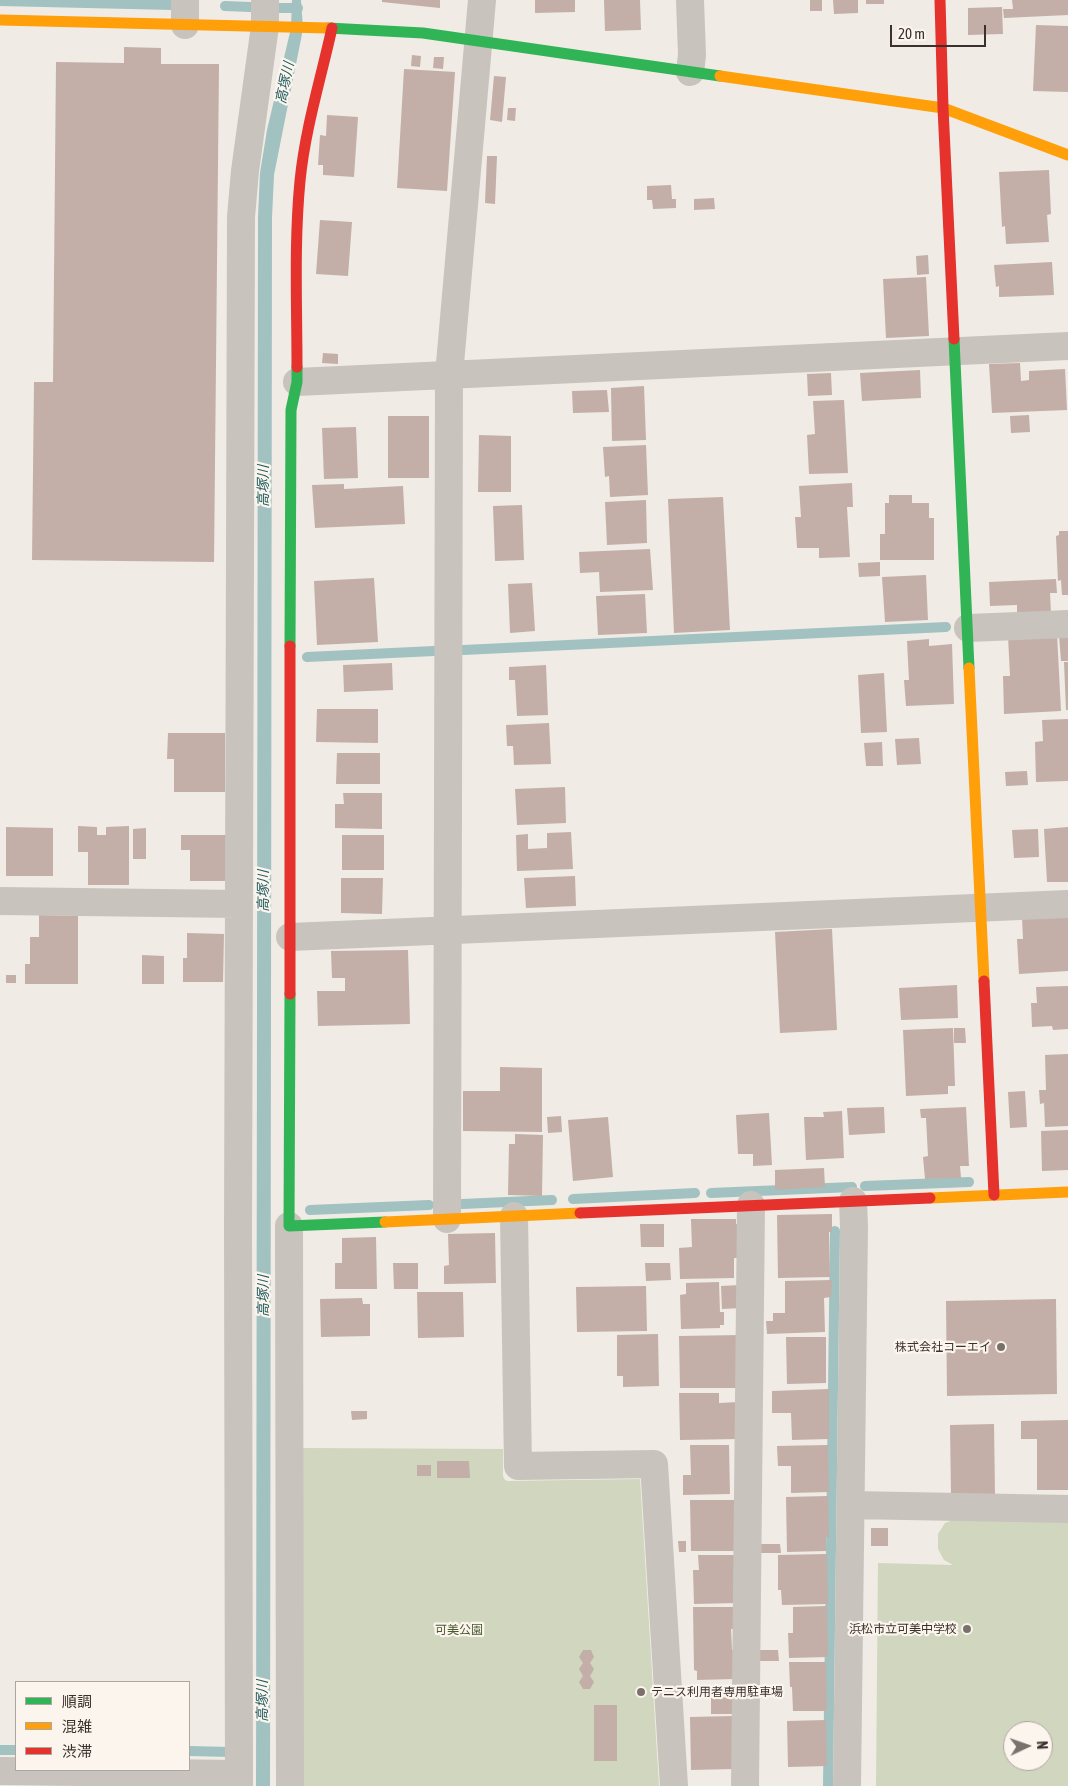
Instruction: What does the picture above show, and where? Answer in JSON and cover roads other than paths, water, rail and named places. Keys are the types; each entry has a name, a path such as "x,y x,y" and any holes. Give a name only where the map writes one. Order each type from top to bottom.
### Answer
{"street":[{"path":"446,1219 449,375 482,0"},
{"path":"690,0 692,55 690,72"},
{"path":"940,0 943,108 994,1195"},
{"path":"0,20 185,12 268,18 318,28 396,30 943,108 1068,156"},
{"path":"0,1772 239,1780 241,217 245,171 268,18"},
{"path":"290,1786 291,410 297,382 297,218 300,179 307,138 332,28"},
{"path":"297,382 1068,346"},
{"path":"968,628 1068,624"},
{"path":"0,901 239,904"},
{"path":"290,937 1068,904"},
{"path":"289,1226 1068,1192"},
{"path":"848,1786 854,1227 852,1201"},
{"path":"745,1786 751,1205"},
{"path":"514,1216 518,1466 654,1464 674,1786"},
{"path":"851,1504 1068,1509"}],"water":[{"name":"高塚川","path":"292,0 301,0 303,29 274,175 272,218 270,1786 256,1786 258,217 260,173 267,130 291,28"}],"waterway":[{"path":"0,1 173,5"},
{"path":"225,6 250,7"},
{"path":"277,8 298,8"},
{"path":"463,650 946,627"},
{"path":"307,657 434,651"},
{"path":"865,1186 969,1182"},
{"path":"711,1193 852,1187"},
{"path":"573,1199 695,1193"},
{"path":"462,1204 552,1200"},
{"path":"310,1210 429,1205"},
{"path":"828,1786 835,1231"},
{"path":"0,1750 15,1750"},
{"path":"190,1751 230,1752"}],"place":[{"name":"株式会社コーエイ","path":"1001,1347"},
{"name":"浜松市立可美中学校","path":"967,1629"},
{"name":"テニス利用者専用駐車場","path":"641,1692"}],"park label":[{"name":"可美公園","path":"459,1630"}]}
